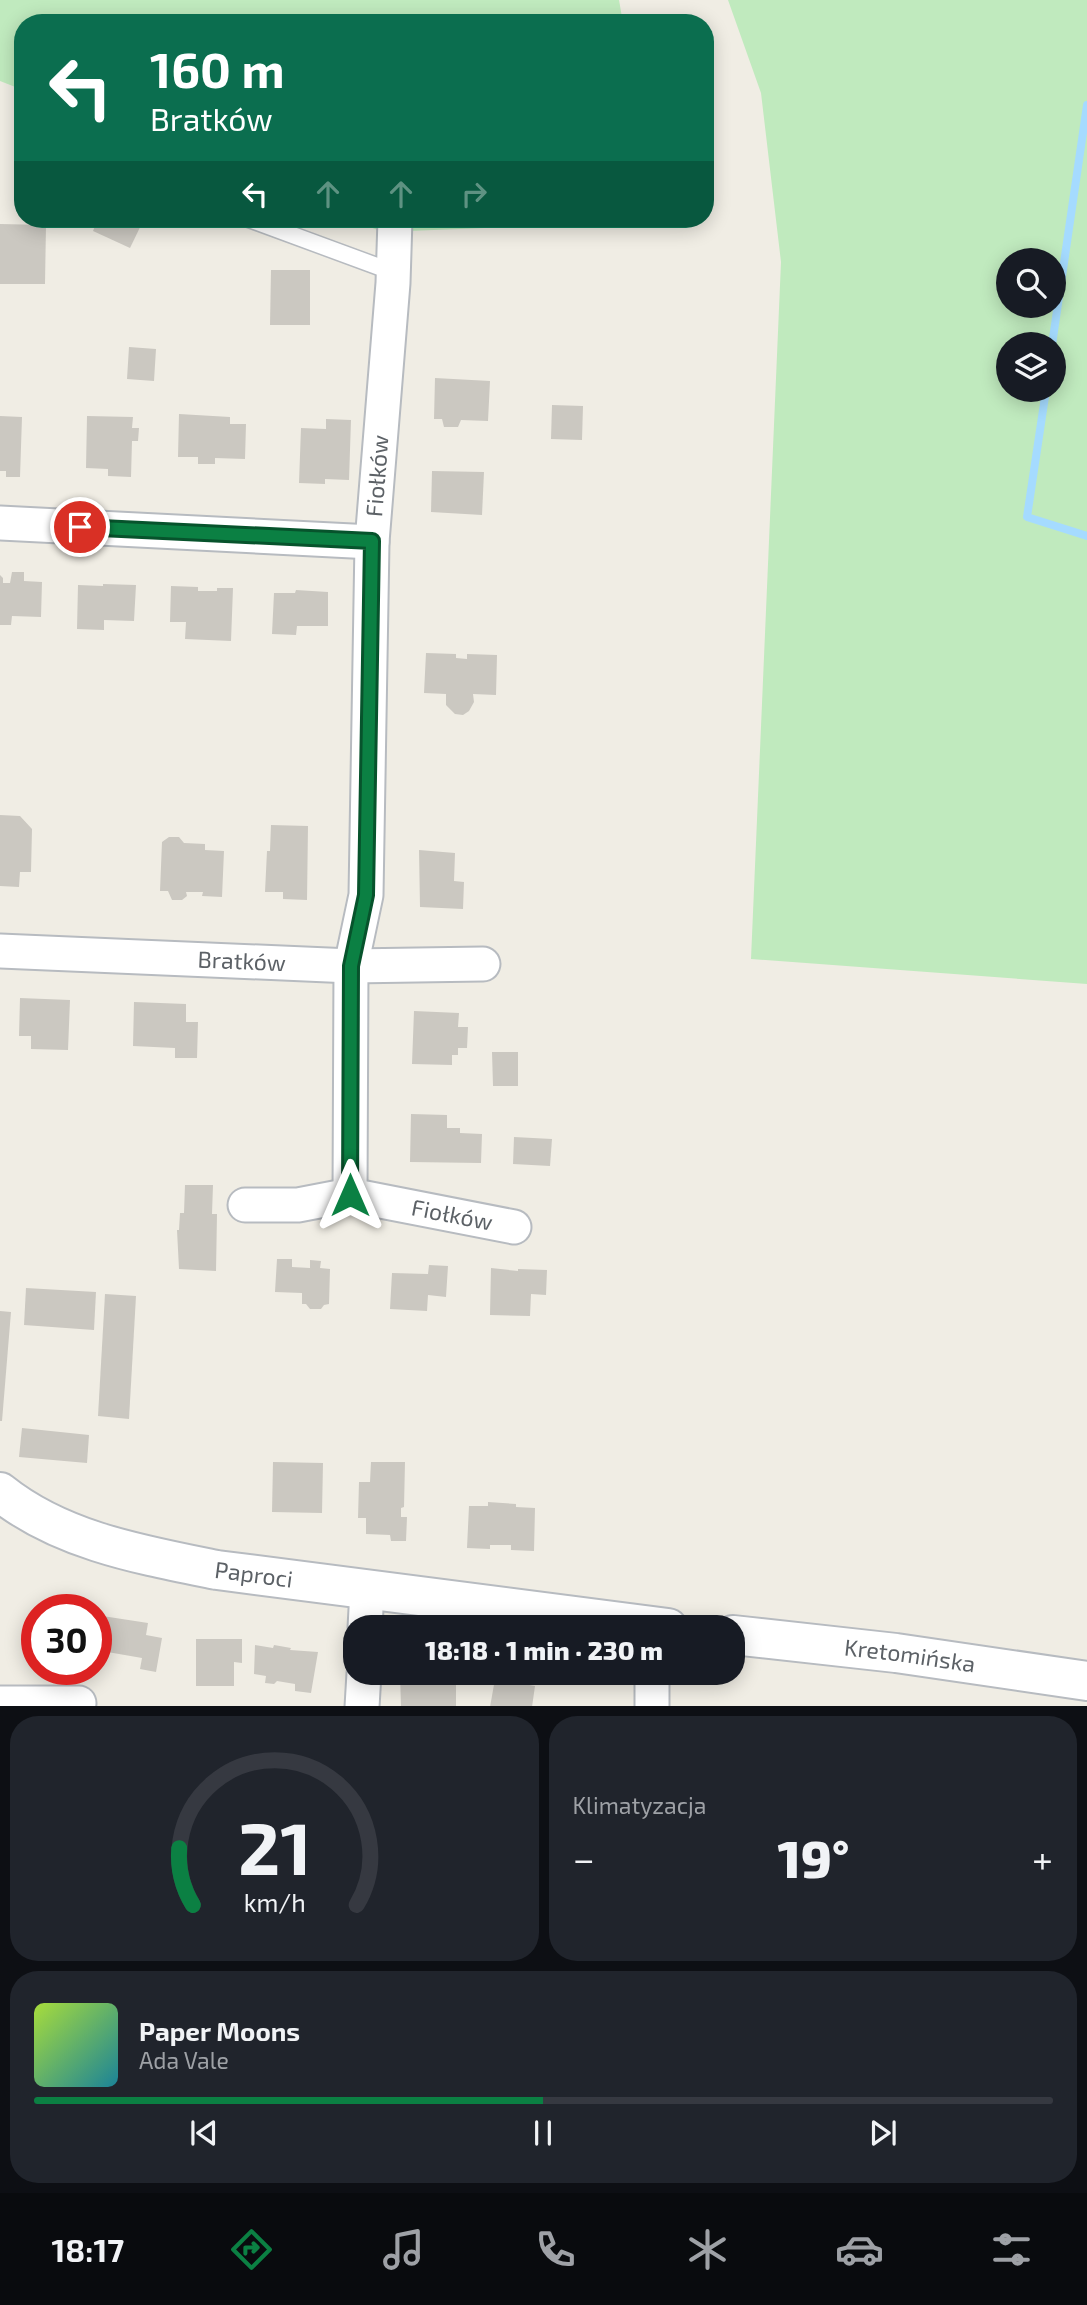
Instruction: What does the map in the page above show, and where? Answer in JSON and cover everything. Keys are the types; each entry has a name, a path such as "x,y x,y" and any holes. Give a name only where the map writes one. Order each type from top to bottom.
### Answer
{"street":[{"name":"Fiołków","path":"350,1195 351,966 366,895 372,541 395,228"},
{"path":"0,523 372,541"},
{"name":"Bratków","path":"0,951 351,966 483,964"},
{"name":"Fiołków","path":"245,1205 298,1205 350,1195 514,1227"},
{"name":"Paproci","path":"0,1492 19,1507 80,1537 151,1557 217,1570 560,1615"},
{"path":"366,1615 367,1590"},
{"name":"Kretomińska","path":"745,1636 896,1653 1087,1681"},
{"path":"362,1706 363,1685"},
{"path":"652,1685 652,1706"},
{"path":"0,1703 79,1703"}],"lane":[{"path":"273,228 393,272"}],"green space":[{"path":"0,0 619,0 621,14 14,14 14,86 0,81"},
{"path":"728,0 1087,0 1087,984 751,959 781,262 761,93"},
{"path":"373,228 483,228 383,232"}],"building":[{"path":"0,224 14,224 14,228 46,228 45,284 0,284"},
{"path":"94,228 140,228 130,248 93,231"},
{"path":"271,270 310,270 310,325 270,325"},
{"path":"129,347 156,349 154,381 127,379"},
{"path":"435,378 490,381 488,421 461,420 458,427 444,427 442,419 434,419"},
{"path":"552,405 583,406 582,440 551,439"},
{"path":"179,414 230,417 230,424 246,424 245,459 215,458 215,464 198,464 198,457 178,457"},
{"path":"0,416 22,417 20,477 6,477 6,471 0,471"},
{"path":"87,416 133,417 132,428 139,428 138,441 132,441 131,477 108,476 108,469 86,468"},
{"path":"326,419 351,420 349,480 325,479 325,484 299,483 301,428 326,429"},
{"path":"432,471 484,472 482,515 431,512"},
{"path":"12,572 24,572 24,581 42,582 41,617 12,616 11,625 0,625 0,575 3,583 10,583"},
{"path":"78,585 136,585 134,621 104,620 104,630 77,629"},
{"path":"171,586 198,587 198,591 233,588 231,641 185,639 186,622 170,622"},
{"path":"296,590 328,592 328,626 297,626 296,635 272,634 274,593 295,593"},
{"path":"426,653 456,654 456,658 467,659 467,654 497,655 496,695 473,694 474,702 469,711 463,715 455,714 446,705 446,694 424,693"},
{"path":"0,815 20,816 32,829 31,872 20,872 19,887 0,886"},
{"path":"271,825 308,826 307,900 283,899 283,892 265,892"},
{"path":"169,837 179,837 184,843 205,844 205,850 224,851 222,897 202,896 203,892 186,892 187,896 182,900 172,900 168,891 160,891 162,842"},
{"path":"419,850 455,853 454,881 464,882 463,909 420,907"},
{"path":"20,998 70,1000 68,1050 31,1049 31,1036 19,1036"},
{"path":"134,1002 186,1004 186,1022 198,1022 197,1058 175,1058 175,1048 133,1046"},
{"path":"414,1011 459,1013 458,1027 468,1027 467,1048 458,1048 458,1055 452,1055 452,1065 412,1064"},
{"path":"492,1052 518,1052 518,1086 493,1086"},
{"path":"411,1114 447,1115 447,1128 460,1128 460,1133 482,1134 481,1163 410,1162"},
{"path":"514,1137 552,1139 550,1166 513,1164"},
{"path":"185,1185 213,1185 212,1214 217,1214 216,1271 179,1269 177,1230 180,1213 184,1213"},
{"path":"277,1259 292,1259 292,1267 310,1268 310,1260 321,1261 320,1268 330,1269 329,1304 321,1309 310,1309 306,1304 302,1304 302,1293 275,1292"},
{"path":"429,1265 448,1266 446,1297 428,1295 427,1311 390,1309 392,1273 428,1274"},
{"path":"491,1268 547,1270 546,1295 531,1294 530,1316 490,1315"},
{"path":"26,1288 96,1292 94,1330 24,1325"},
{"path":"105,1294 136,1296 129,1419 98,1416"},
{"path":"0,1311 11,1312 2,1421 0,1421"},
{"path":"22,1428 89,1435 87,1463 19,1457"},
{"path":"273,1462 323,1463 322,1513 272,1512"},
{"path":"371,1462 405,1462 404,1507 401,1508 401,1517 407,1517 406,1541 391,1541 390,1535 366,1534 366,1518 358,1518 359,1482 370,1482"},
{"path":"488,1502 535,1508 534,1551 511,1550 511,1545 490,1545 490,1549 467,1548 469,1506 488,1506"},
{"path":"112,1617 148,1623 146,1635 162,1638 156,1672 140,1669 142,1658 112,1653"},
{"path":"196,1639 242,1639 242,1663 234,1662 234,1686 196,1686"},
{"path":"255,1645 318,1652 311,1693 295,1691 295,1684 277,1681 274,1684 265,1683 266,1676 254,1674"},
{"path":"400,1685 456,1685 456,1706 401,1706"},
{"path":"494,1685 535,1686 532,1706 490,1706"}],"waterway":[{"path":"1054,332 1087,105"},
{"path":"1044,402 1027,517 1087,536"}],"route":[{"path":"80,527 372,541 366,895 351,966 350,1195"}]}
